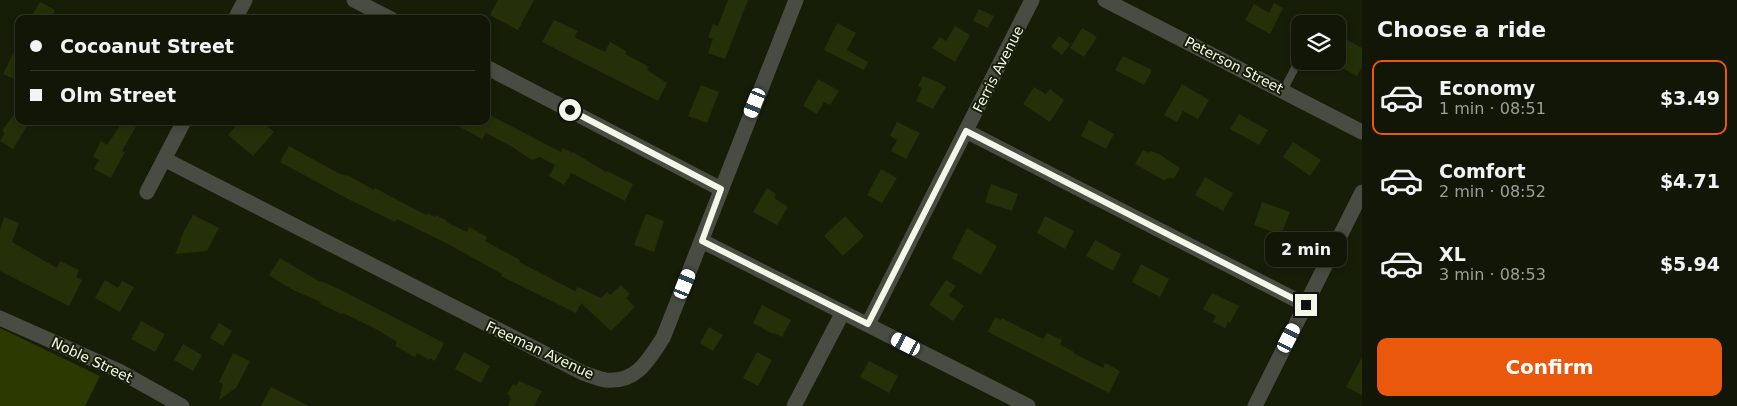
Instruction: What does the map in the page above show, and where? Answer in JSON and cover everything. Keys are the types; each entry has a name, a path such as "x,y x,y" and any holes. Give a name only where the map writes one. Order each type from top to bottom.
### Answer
{"street":[{"path":"237,15 244,0"},
{"path":"354,0 383,15"},
{"name":"Freeman Avenue","path":"164,159 583,373 605,380 626,379 646,364 663,338 796,0"},
{"name":"Ferris Avenue","path":"868,324 1032,0"},
{"name":"Peterson Street","path":"1104,0 1362,132"},
{"path":"490,69 721,189"},
{"path":"147,192 182,125"},
{"path":"966,131 1306,305"},
{"path":"1255,406 1362,192"},
{"path":"702,241 1028,406"},
{"path":"794,406 842,312"},
{"name":"Noble Street","path":"0,318 119,371 182,406"}],"lane":[{"path":"1283,91 1294,70"}],"green space":[{"path":"0,328 100,376 85,406 0,406"}],"building":[{"path":"498,0 534,0 518,30 490,15"},
{"path":"728,0 748,0 725,59 708,53 713,39 708,37 713,24 718,26"},
{"path":"40,2 55,10 53,15 32,15"},
{"path":"1274,3 1283,8 1270,34 1245,20 1254,4 1269,13"},
{"path":"979,9 994,16 988,28 973,21"},
{"path":"554,20 578,31 575,36 576,38 605,52 610,42 626,51 625,54 649,67 647,70 667,83 658,101 542,42"},
{"path":"837,23 856,33 847,50 868,62 864,70 824,50"},
{"path":"955,26 970,35 955,62 932,48 940,37 946,41"},
{"path":"1082,28 1097,37 1084,57 1070,48"},
{"path":"1059,36 1070,44 1062,55 1051,47"},
{"path":"1346,39 1362,48 1362,67 1357,76 1346,70"},
{"path":"15,50 15,79 3,74"},
{"path":"1123,56 1152,70 1144,85 1115,70"},
{"path":"923,76 946,87 933,109 916,101 922,88 918,86"},
{"path":"818,79 839,91 830,105 824,102 817,114 803,106"},
{"path":"1182,84 1209,100 1198,119 1183,111 1177,122 1164,115"},
{"path":"701,85 719,92 707,123 688,116"},
{"path":"1034,87 1046,94 1050,89 1064,100 1050,122 1023,104"},
{"path":"15,113 15,125 28,125 13,149 0,141 5,133 2,131"},
{"path":"1239,114 1268,130 1259,145 1230,129"},
{"path":"490,115 561,152 563,148 573,152 606,172 633,184 625,201 571,173 564,185 549,176 555,165 540,157 532,160 486,133 482,139 456,125 490,125"},
{"path":"1089,120 1114,134 1106,149 1081,136"},
{"path":"897,122 920,133 906,159 891,151 897,140 890,136"},
{"path":"120,125 137,125 122,151 125,152 111,178 94,169 99,160 93,157 101,141 107,145"},
{"path":"237,125 266,125 274,132 253,156 228,135"},
{"path":"1293,142 1321,160 1310,176 1283,157"},
{"path":"289,146 338,173 347,175 374,190 375,188 420,212 427,215 428,213 435,217 436,215 467,232 469,227 487,237 485,241 520,260 519,262 575,291 578,287 601,298 607,292 610,295 621,285 630,294 626,298 635,307 611,331 581,303 576,313 501,276 502,274 448,244 397,219 395,222 280,162"},
{"path":"1143,150 1159,154 1180,168 1174,179 1170,177 1165,181 1135,164"},
{"path":"881,169 897,178 882,203 867,195"},
{"path":"1205,177 1233,193 1223,211 1195,195"},
{"path":"991,184 1018,194 1012,211 985,202"},
{"path":"767,188 776,194 774,198 788,207 777,225 753,212"},
{"path":"1262,202 1290,212 1281,235 1254,225"},
{"path":"646,214 664,221 654,252 634,245"},
{"path":"193,215 219,228 207,251 175,254 184,231"},
{"path":"845,216 864,236 843,256 824,236"},
{"path":"1045,216 1074,231 1065,249 1037,233"},
{"path":"4,217 19,223 12,242 57,268 60,261 79,270 76,277 82,280 69,306 0,271 0,230"},
{"path":"967,228 997,246 981,275 952,258"},
{"path":"1095,240 1121,254 1113,271 1086,256"},
{"path":"280,258 320,282 339,289 444,343 435,361 430,358 429,360 417,353 415,357 395,346 397,342 376,329 320,304 321,302 295,291 278,281 269,275"},
{"path":"1141,264 1169,279 1160,297 1132,282"},
{"path":"105,280 118,288 122,281 134,287 120,312 95,298"},
{"path":"946,280 956,286 949,295 964,306 953,321 929,305"},
{"path":"1212,293 1239,306 1230,323 1228,322 1225,328 1213,322 1216,316 1203,309"},
{"path":"762,305 791,320 782,337 753,323"},
{"path":"995,317 1001,320 1002,318 1043,339 1047,333 1062,340 1060,345 1073,353 1103,368 1105,363 1120,371 1109,393 988,332"},
{"path":"141,321 165,334 155,352 131,339"},
{"path":"219,323 232,331 223,346 210,338"},
{"path":"709,327 723,335 713,351 700,343"},
{"path":"183,344 202,355 193,371 174,360"},
{"path":"464,352 490,366 481,383 455,369"},
{"path":"757,352 772,360 758,386 743,378"},
{"path":"233,353 250,361 236,388 219,400 223,384 219,382"},
{"path":"1362,357 1362,395 1346,387"},
{"path":"869,361 898,376 889,393 860,377"},
{"path":"519,381 542,391 534,406 508,406 511,399 507,394 513,384 516,386"},
{"path":"271,387 309,406 261,406"}],"route":[{"path":"570,110 721,189 702,241 868,324 966,131 1306,305"}]}
